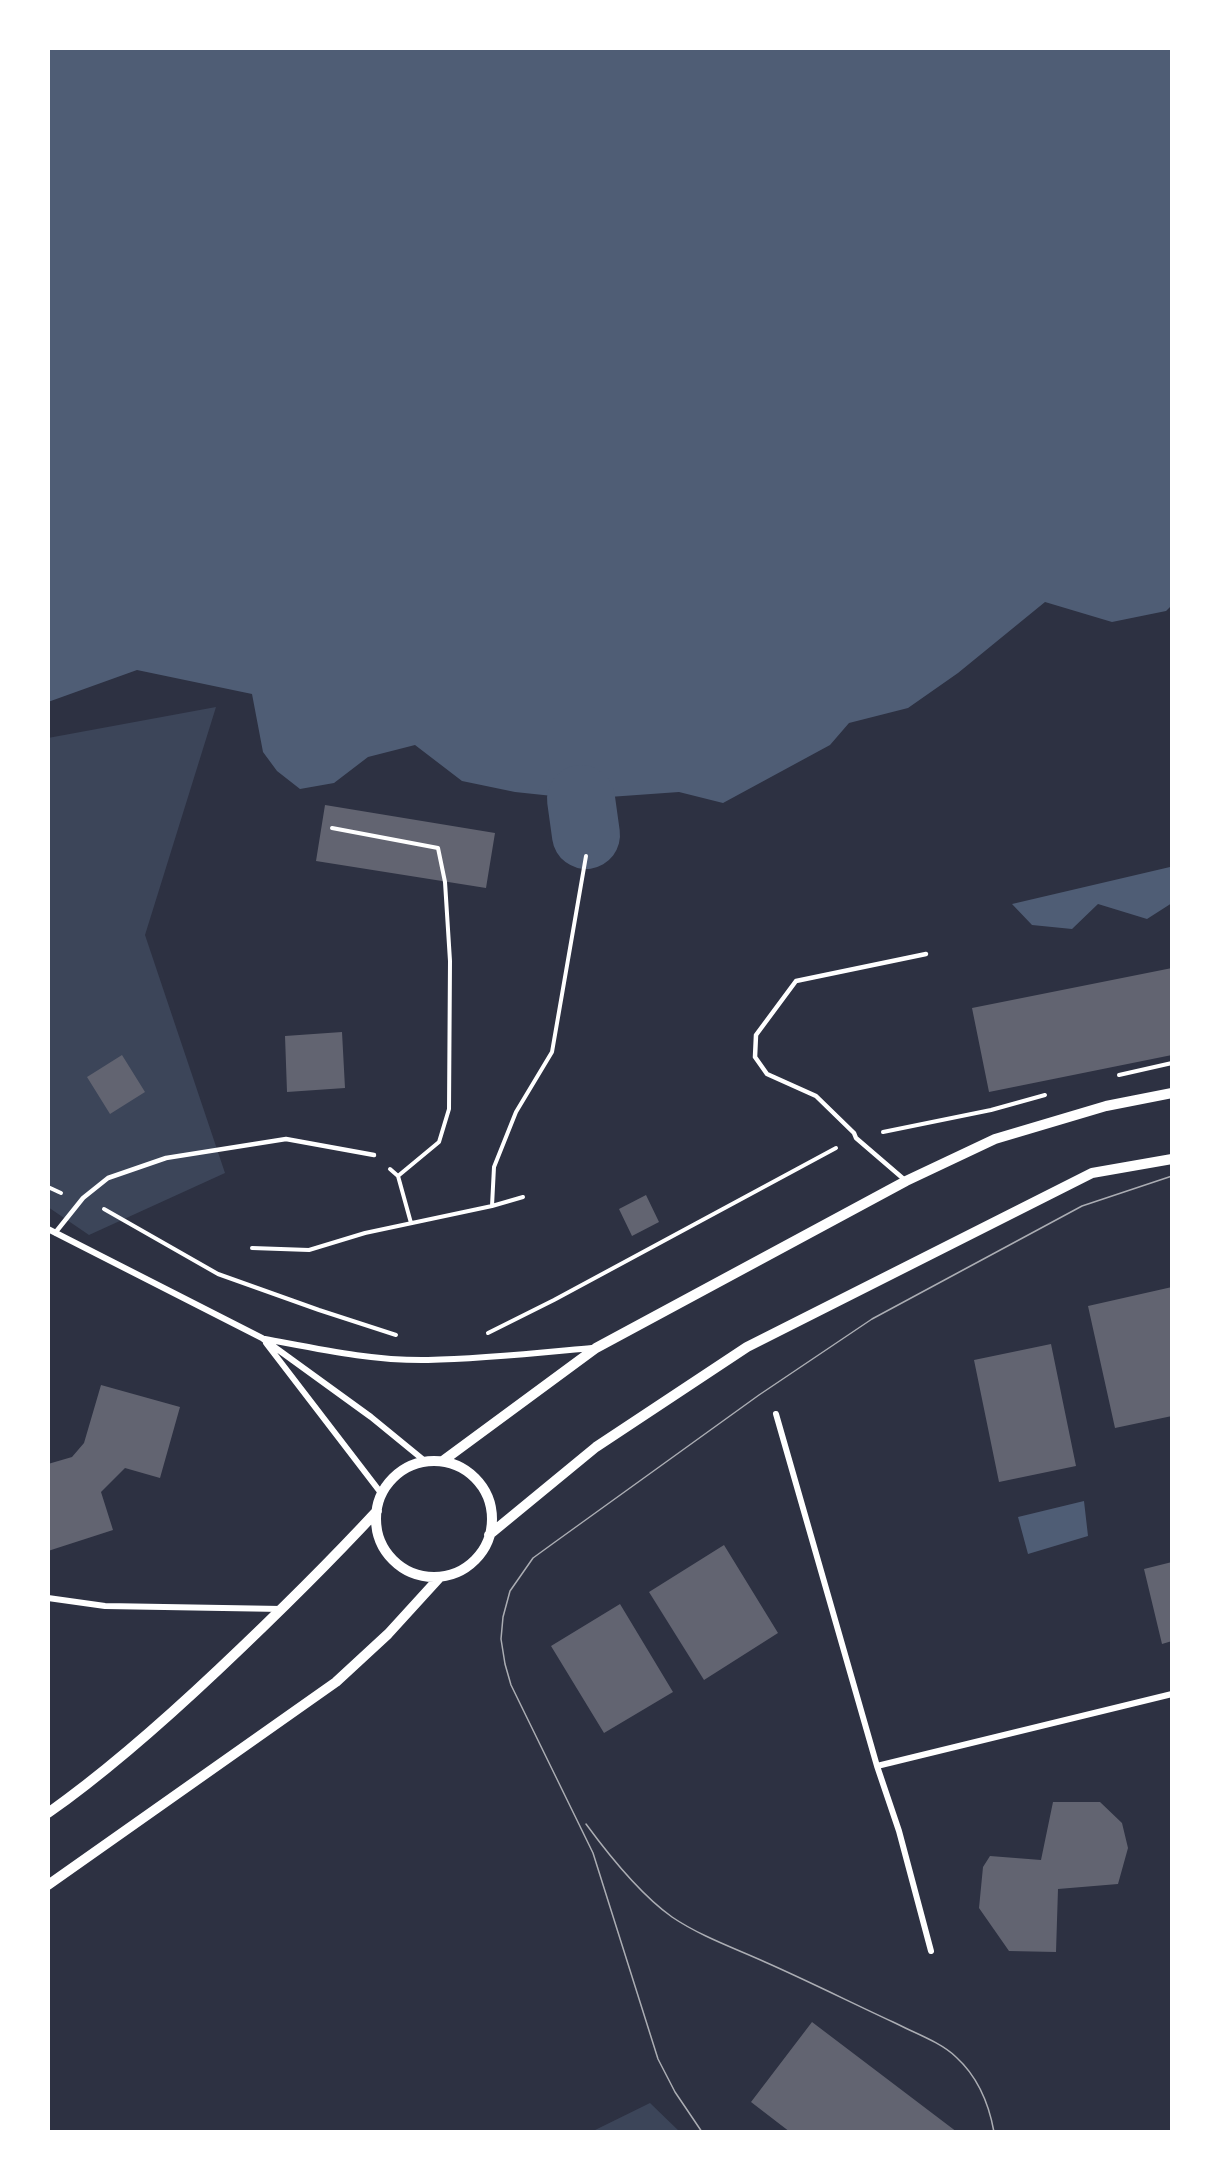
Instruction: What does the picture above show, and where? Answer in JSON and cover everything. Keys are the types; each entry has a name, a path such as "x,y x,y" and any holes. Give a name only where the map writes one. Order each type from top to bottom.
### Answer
{"street":[{"path":"444,1460 473,1475 483,1488 490,1503 492,1519 489,1536 482,1550 471,1563 456,1572 440,1576 422,1575 406,1570 392,1559 382,1545 377,1529 377,1511 381,1493 392,1479 414,1465 444,1460 596,1348 906,1181 994,1139 1106,1106 1172,1093"},
{"path":"489,1536 596,1447 747,1347 1092,1173 1172,1159"},
{"path":"48,1229 262,1338 371,1417 426,1462"},
{"path":"262,1338 348,1354 426,1360 516,1356 596,1348"},
{"path":"262,1338 381,1493"},
{"path":"776,1414 877,1766 899,1831 931,1951"},
{"path":"48,1813 162,1722 330,1563 377,1511"},
{"path":"48,1885 336,1682 388,1634 440,1576"},
{"path":"48,1598 105,1606 283,1609"},
{"path":"877,1766 1172,1694"}],"lane":[{"path":"906,1181 856,1138 854,1133 816,1096 767,1074 755,1057 756,1035 796,981 927,954"},
{"path":"55,1233 83,1198 108,1178 166,1158 286,1139 374,1155"}],"path":[{"path":"332,828 438,848 446,882 450,961 448,1109 439,1142 398,1176"},
{"path":"492,1206 494,1167 516,1112 552,1052 586,856"},
{"path":"1110,1078 1172,1063"},
{"path":"487,1333 570,1292 856,1138 991,1110 1056,1092"},
{"path":"374,1155 398,1176 411,1223"},
{"path":"48,1187 63,1194 83,1198 218,1274 398,1335"},
{"path":"252,1248 309,1250 365,1233 492,1206 523,1197"}],"shaded area":[{"path":"48,48 1172,48 1172,605 1166,611 1112,622 1045,602 958,673 908,708 849,723 830,745 723,803 679,792 581,799 515,792 462,781 415,745 368,757 334,783 300,789 277,771 263,752 252,694 137,670 48,702"},
{"path":"216,707 145,935 225,1173 89,1235 48,1207 48,738"},
{"path":"1170,867 1172,903 1147,919 1098,904 1072,929 1032,925 1012,904"},
{"path":"1084,1501 1088,1536 1028,1554 1018,1517"},
{"path":"650,2103 680,2132 591,2132"}],"building":[{"path":"325,805 495,833 486,888 316,861"},
{"path":"1172,968 1172,1055 989,1092 972,1008"},
{"path":"342,1032 345,1088 287,1092 285,1036"},
{"path":"122,1055 145,1092 110,1114 87,1077"},
{"path":"646,1195 659,1222 632,1236 619,1209"},
{"path":"1172,1287 1172,1416 1115,1428 1088,1306"},
{"path":"1051,1344 1076,1466 999,1482 974,1360"},
{"path":"101,1385 180,1407 160,1478 125,1468 101,1492 113,1530 48,1551 48,1464 72,1457 84,1443"},
{"path":"724,1545 778,1633 704,1680 649,1592"},
{"path":"1172,1562 1172,1641 1162,1644 1144,1569"},
{"path":"620,1604 673,1692 604,1733 551,1646"},
{"path":"1053,1802 1100,1802 1122,1823 1128,1848 1118,1884 1058,1889 1056,1952 1009,1951 979,1908 983,1867 990,1856 1041,1860"},
{"path":"812,2022 957,2132 790,2132 751,2102"}],"waterway":[{"path":"581,799 586,835"}],"tram line":[{"path":"702,2132 675,2092 658,2059 593,1853 511,1685 501,1639 503,1617 510,1591 533,1558 759,1395 872,1319 1082,1206 1172,1176"},
{"path":"586,1824 637,1886 660,1908 683,1924 926,2038 950,2052 971,2073 976,2082 986,2101 994,2132"}]}
